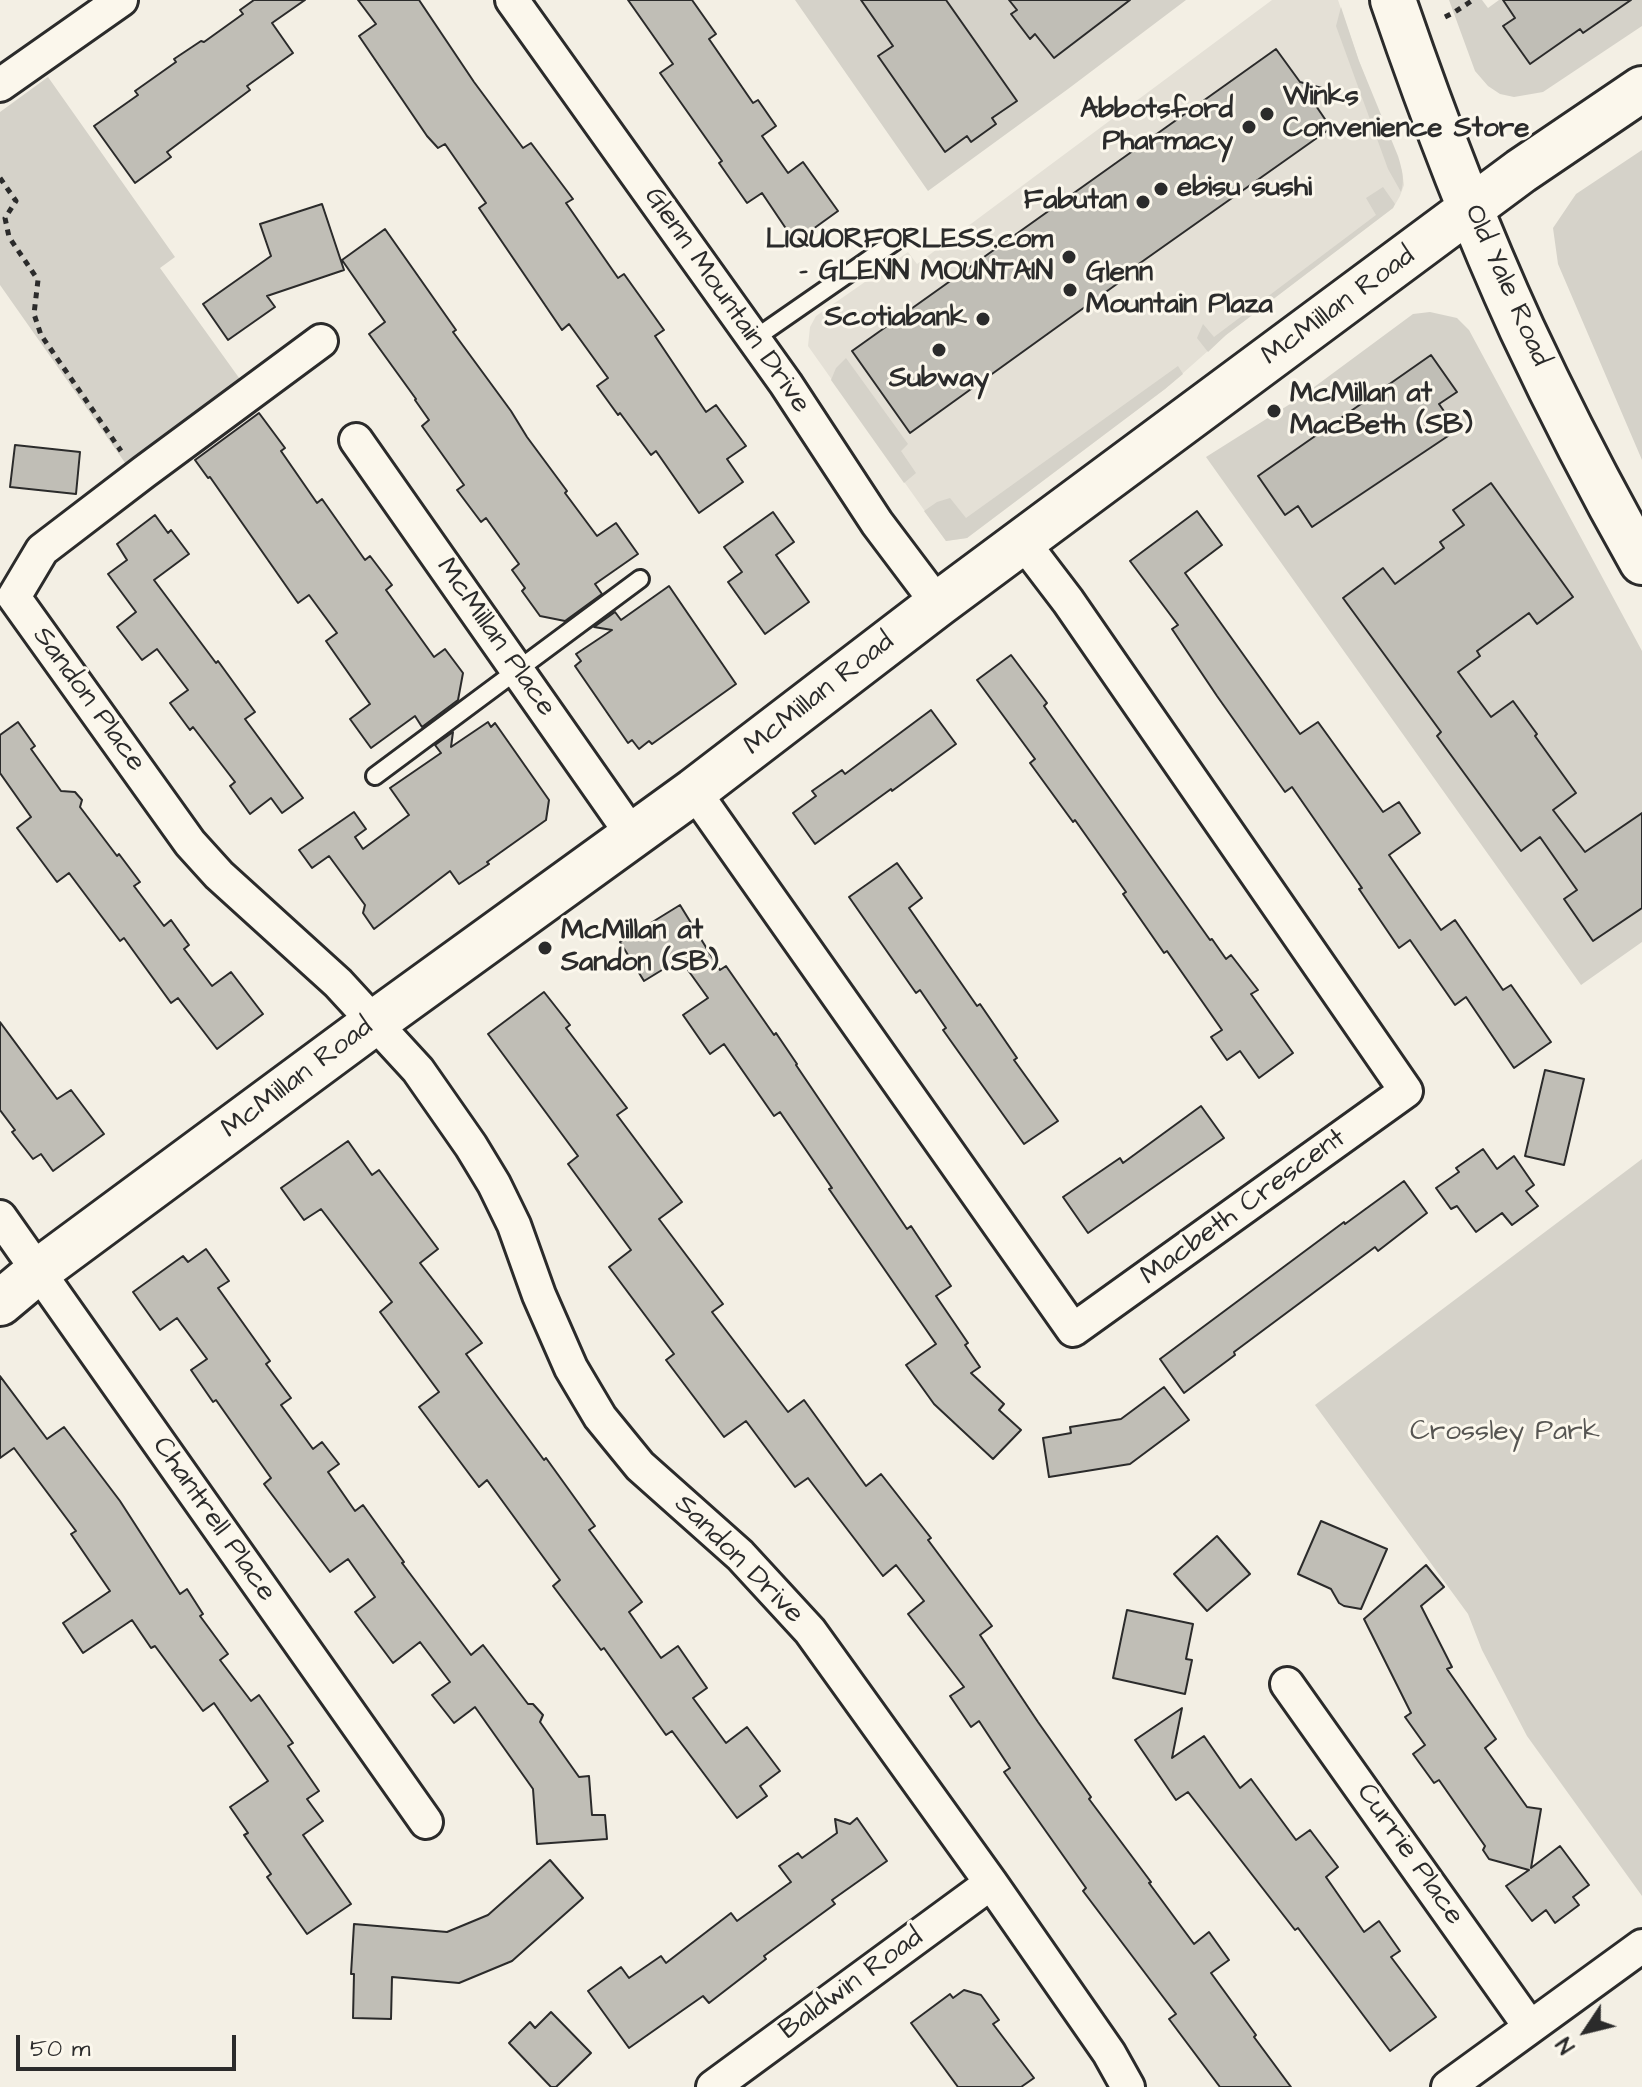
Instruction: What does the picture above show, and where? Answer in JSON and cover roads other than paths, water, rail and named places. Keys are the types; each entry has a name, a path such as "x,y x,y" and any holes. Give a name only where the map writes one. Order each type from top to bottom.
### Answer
{"main road":[{"name":"Old Yale Road","path":"1393,0 1426,97 1522,329 1642,562"},
{"name":"McMillan Road","path":"0,1303 37,1272 375,1022 694,791 938,604 1470,209 1642,89"}],"street":[{"path":"0,85 121,0"},
{"name":"Glenn Mountain Drive","path":"512,0 786,384 877,523 938,604"},
{"name":"Sandon Place","path":"321,341 42,550 14,597 190,843 219,875 338,983 375,1022"},
{"name":"McMillan Place","path":"356,440 633,836"},
{"name":"Macbeth Crescent","path":"694,791 1073,1330 1406,1091 1068,601 1023,542"},
{"name":"Sandon Drive","path":"375,1022 418,1070 494,1184 514,1225 539,1295 571,1368 600,1417 640,1466 740,1555 810,1631 991,1883 1109,2053 1128,2087"},
{"name":"Chantrell Place","path":"0,1217 426,1822"},
{"name":"Currie Place","path":"1287,1684 1530,2027"},
{"name":"Baldwin Road","path":"713,2087 991,1883"},
{"path":"1448,2087 1642,1946"}],"lane":[{"path":"754,339 894,242"},
{"path":"375,776 640,579"}],"place":[{"name":"Winks Convenience Store","path":"1267,114"},
{"name":"Abbotsford Pharmacy","path":"1249,127"},
{"name":"ebisu sushi","path":"1161,189"},
{"name":"Fabutan","path":"1143,202"},
{"name":"LIQUORFORLESS.com - GLENN MOUNTAIN","path":"1069,257"},
{"name":"Glenn Mountain Plaza","path":"1070,290"},
{"name":"Scotiabank","path":"983,319"},
{"name":"Subway","path":"939,350"},
{"name":"McMillan at MacBeth (SB)","path":"1274,411"},
{"name":"McMillan at Sandon (SB)","path":"545,948"}],"park label":[{"name":"Crossley Park","path":"1505,1433"}]}
